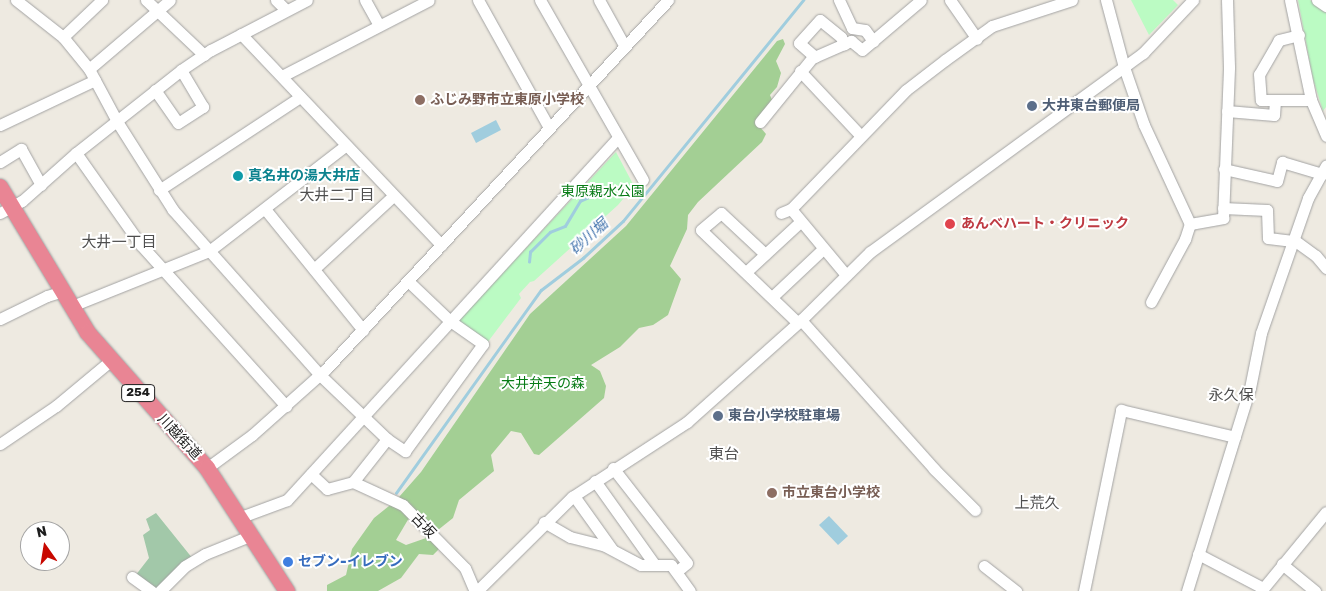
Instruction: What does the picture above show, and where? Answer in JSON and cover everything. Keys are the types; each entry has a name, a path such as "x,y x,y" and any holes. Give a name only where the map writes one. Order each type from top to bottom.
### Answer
{"highway":[{"name":"川越街道","path":"0,187 7,210 110,361 207,468 241,517 287,591"}],"street":[{"path":"63,37 102,0"},
{"path":"146,0 204,55"},
{"path":"89,69 170,0"},
{"path":"276,0 286,10"},
{"path":"7,210 41,185 76,153 118,123 181,70 241,34 306,0"},
{"path":"365,0 378,25"},
{"path":"282,76 429,0"},
{"path":"478,0 548,126"},
{"path":"540,0 643,180"},
{"path":"599,0 624,45"},
{"path":"207,468 286,406 320,375 548,126 668,0"},
{"path":"839,0 852,28 865,30 873,41"},
{"path":"760,122 800,71 815,57 852,41 862,50 921,0"},
{"path":"950,0 977,39"},
{"path":"846,275 800,222 786,211 906,90 992,26 1072,0"},
{"path":"1106,0 1124,67 1144,125 1190,224 1185,238 1151,302"},
{"path":"476,591 544,522 574,496 613,468 687,422 800,321 846,275 916,217 1143,53 1193,0"},
{"path":"1190,224 1223,218 1227,111 1228,0"},
{"path":"1290,0 1299,35 1311,100 1326,136"},
{"path":"1317,0 1326,6"},
{"path":"23,2 63,37 89,69 118,123 159,190 209,251 320,375 386,439 405,451 408,450 482,344 450,321 408,281"},
{"path":"815,57 799,43 820,20 841,38 844,44"},
{"path":"241,34 345,146 441,245"},
{"path":"1299,35 1279,40 1259,74 1261,100 1311,100"},
{"path":"156,90 178,123 203,107 181,70"},
{"path":"800,71 860,135"},
{"path":"0,125 95,80"},
{"path":"159,190 300,97"},
{"path":"1227,111 1274,115 1275,101"},
{"path":"241,517 288,500 618,138"},
{"path":"72,306 138,277 166,271 209,251 345,146"},
{"path":"0,162 21,149 41,185"},
{"path":"76,153 117,213 286,406"},
{"path":"1187,591 1250,388 1261,333 1308,198 1324,170 1282,162 1277,181 1224,169"},
{"path":"314,269 393,196"},
{"path":"1223,208 1268,210 1268,238 1293,240 1316,256 1326,268"},
{"path":"265,209 363,330"},
{"path":"765,254 721,213 708,222 701,230 800,321 934,469 975,510"},
{"path":"746,272 800,222"},
{"path":"772,297 823,249"},
{"path":"0,319 46,296 63,292"},
{"path":"0,444 56,406 110,361"},
{"path":"1084,591 1122,410 1235,437"},
{"path":"311,474 327,489 353,482 386,439"},
{"path":"613,468 687,563 677,571"},
{"path":"595,481 655,565"},
{"name":"古坂","path":"353,482 402,505 465,568 476,591"},
{"path":"574,496 614,552"},
{"path":"1198,554 1262,589 1326,512"},
{"path":"544,522 570,537 614,552 641,565 671,565 677,571 683,585 690,591"},
{"path":"160,591 185,566 205,554 252,536"},
{"path":"1282,564 1316,591"},
{"path":"984,566 1016,591"},
{"path":"132,577 151,591"}],"green space":[{"path":"1131,0 1173,0 1178,5 1149,35"},
{"path":"1298,0 1310,0 1326,11 1326,107 1323,111 1313,79"},
{"name":"大井弁天の森","path":"783,39 785,44 776,61 781,73 777,87 770,95 772,100 755,121 766,134 762,142 698,202 688,215 687,229 670,266 681,279 668,315 653,325 639,328 620,347 591,365 600,371 606,386 604,398 539,455 534,454 521,433 511,431 491,455 494,471 459,500 453,518 433,534 399,497 421,472 530,314 626,226 777,41"},
{"name":"東原親水公園","path":"616,152 634,186 618,205 534,281 530,282 519,294 521,298 487,343 458,321"},
{"path":"394,502 409,518 396,540 406,545 429,537 439,546 438,550 433,555 419,554 401,578 378,591 327,591 327,585 346,575 352,549 374,518"},
{"path":"156,513 193,559 154,590 135,576 149,558 143,535 150,530 146,519"}],"water":[{"path":"496,120 501,130 476,143 471,133"},
{"path":"829,516 848,536 838,545 819,525"}],"waterway":[{"name":"砂川堀","path":"396,493 541,290 583,258 623,221 803,0"},
{"path":"529,262 530,252 550,232 565,226 580,201 591,196"}],"place":[{"name":"ふじみ野市立東原小学校","path":"420,100"},
{"name":"大井東台郵便局","path":"1032,106"},
{"name":"真名井の湯大井店","path":"238,176"},
{"name":"あんべハート・クリニック","path":"950,224"},
{"name":"東台小学校駐車場","path":"718,416"},
{"name":"市立東台小学校","path":"772,493"},
{"name":"セブン-イレブン","path":"288,562"}],"district":[{"name":"大井二丁目","path":"337,196"},
{"name":"大井一丁目","path":"119,243"},
{"name":"永久保","path":"1231,396"},
{"name":"東台","path":"724,455"},
{"name":"上荒久","path":"1037,504"}]}
